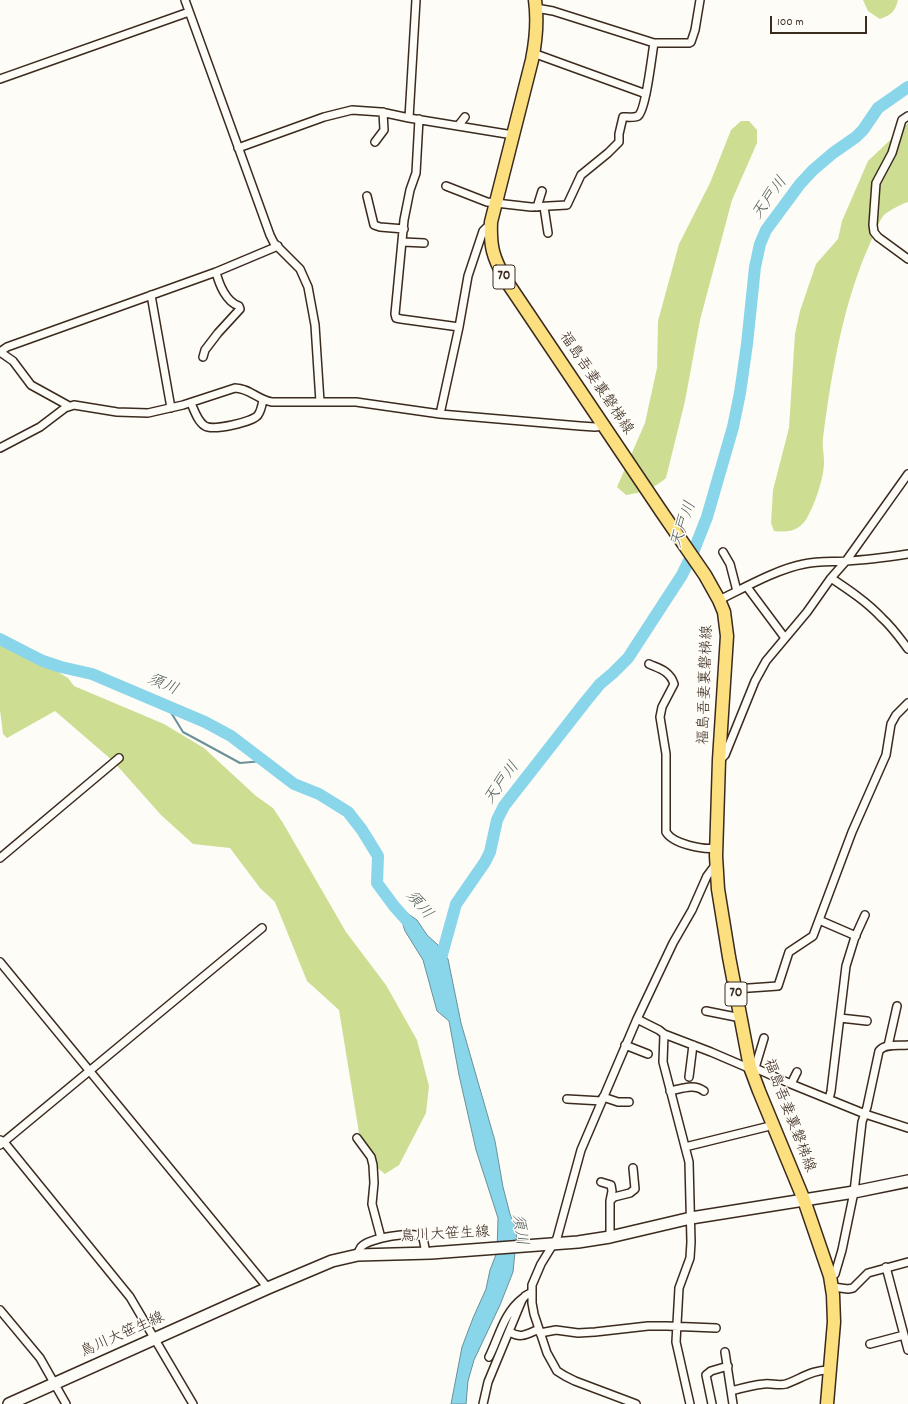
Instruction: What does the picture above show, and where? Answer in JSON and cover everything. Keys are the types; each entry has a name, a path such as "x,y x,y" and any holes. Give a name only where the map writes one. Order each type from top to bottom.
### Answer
{"main road":[{"name":"福島吾妻裏磐梯線","path":"536,4 537,24 533,53 495,203 491,227 491,248 496,263 505,279 662,514 705,575 719,600 725,618 727,636 719,760 716,848 716,864 722,916 735,989 753,1068 804,1200 832,1282 834,1322 827,1404"}],"street":[{"path":"185,0 270,235 278,246 300,269 308,287 315,325 320,402"},
{"path":"409,118 416,0"},
{"path":"536,4 553,11 654,42 691,42 695,30 700,0"},
{"path":"0,79 189,12"},
{"path":"446,186 487,202 531,207 567,205 581,175 620,142 623,117 633,117 638,115 646,94 654,42"},
{"path":"533,53 646,94"},
{"path":"238,148 336,113 360,110 383,112 409,118 513,135"},
{"path":"375,142 384,130 383,112"},
{"path":"908,116 902,120 892,153 877,180 874,190 873,225 874,232 878,237 908,259"},
{"path":"458,126 465,117"},
{"path":"419,119 416,173 407,205 395,314 396,318 459,328"},
{"path":"542,191 541,207 548,234"},
{"path":"367,196 374,224 380,227 404,229"},
{"path":"440,414 470,270 483,231 486,228 491,227"},
{"path":"402,242 424,243"},
{"path":"278,246 216,272 7,347 0,352 13,361 31,385 69,406 117,412 153,412 191,403 226,390 238,388 250,392 263,400 272,402 356,402 440,414 580,426 603,426"},
{"path":"203,357 205,350 218,333 240,309 239,306 234,305 224,292 216,272"},
{"path":"151,295 171,408"},
{"path":"191,403 202,424 212,428 236,424 254,418 260,412 263,400"},
{"path":"0,448 40,427 69,406"},
{"path":"719,760 725,754 766,661 807,612 831,578 846,561 908,474"},
{"path":"723,552 730,564 737,591"},
{"path":"719,600 790,567 824,561 885,558 908,554"},
{"path":"831,578 859,597 874,610 888,624 908,649"},
{"path":"746,587 785,638"},
{"path":"649,664 665,671 672,677 674,684 660,713 666,754 666,832 671,838 693,846 709,849 716,848"},
{"path":"735,989 778,986 788,952 813,936 852,832 886,755 891,724 908,703"},
{"path":"0,858 119,758"},
{"path":"636,1404 575,1381 556,1371 547,1353 539,1331 533,1308 532,1285 541,1264 553,1244 562,1222 581,1150 625,1045 683,923 692,910 707,876 716,864"},
{"path":"829,1099 846,966 865,915"},
{"path":"819,920 856,936"},
{"path":"193,1404 130,1297 1,1143 90,1072 175,999 262,928"},
{"path":"0,962 268,1288"},
{"path":"888,1046 897,1006"},
{"path":"706,1011 741,1017"},
{"path":"840,1018 867,1021"},
{"path":"637,1019 664,1034 746,1067 753,1068 865,1114 908,1128"},
{"path":"664,1034 663,1062 689,1162 689,1199 691,1218 690,1258 679,1288 676,1342 690,1404"},
{"path":"753,1068 764,1038"},
{"path":"625,1045 648,1054"},
{"path":"689,1077 693,1045"},
{"path":"908,1045 888,1046 880,1049 879,1051 862,1122 854,1192 837,1269 832,1282 848,1289 853,1288 868,1273 908,1262"},
{"path":"791,1084 797,1072"},
{"path":"670,1091 692,1087 704,1091"},
{"path":"567,1099 603,1099 618,1102 629,1102"},
{"path":"685,1147 774,1125"},
{"path":"357,1138 371,1157 373,1165 374,1182 372,1204 381,1238"},
{"path":"610,1201 614,1197 630,1193 635,1189 633,1168"},
{"name":"鳥川大笹生線","path":"9,1404 268,1288 332,1262 357,1256 529,1246 610,1237 691,1218 854,1192 908,1181"},
{"path":"601,1182 611,1185 612,1191 610,1201 610,1237"},
{"path":"357,1256 361,1247 373,1240 419,1235 423,1238 428,1253"},
{"path":"886,1267 908,1350"},
{"path":"489,1357 514,1304 532,1292"},
{"path":"483,1404 488,1382 525,1296"},
{"path":"0,1310 40,1358 66,1404"},
{"path":"510,1332 518,1336 539,1331 556,1330 578,1333 648,1326 716,1328"},
{"path":"870,1344 904,1335"},
{"path":"725,1352 733,1404"},
{"path":"712,1404 706,1375 711,1371 728,1366"},
{"path":"731,1391 765,1384 785,1384 816,1372 830,1370"}],"green space":[{"path":"863,0 898,0 892,12 880,19 868,11"},
{"path":"741,121 749,121 757,130 757,143 732,200 700,320 685,401 666,478 648,490 626,495 617,487 645,423 657,368 658,321 679,244 710,183 731,130"},
{"path":"908,123 908,202 892,209 882,217 853,287 840,337 830,387 823,438 824,468 817,496 812,509 803,524 790,531 774,531 771,523 773,490 789,428 795,334 800,311 816,264 838,239 842,221 868,161"},
{"path":"0,638 68,678 74,686 164,724 204,748 256,796 273,808 346,932 386,985 417,1040 429,1086 426,1113 399,1165 385,1174 375,1166 360,1139 339,1010 307,981 275,902 260,888 230,848 193,844 161,815 113,761 55,711 7,738 3,734 0,710"}],"water":[{"path":"398,907 417,920 427,935 438,945 448,959 461,1023 495,1141 503,1187 510,1214 517,1232 513,1272 500,1305 474,1360 468,1381 466,1404 451,1404 462,1347 486,1289 490,1270 497,1252 498,1218 476,1150 459,1075 449,1021 437,1011 423,960 405,931"}],"waterway":[{"name":"天戸川","path":"440,962 456,904 485,862 490,852 497,820 504,806 600,684 628,658 682,575 694,550 707,517 733,427 740,393 747,344 755,267 760,244 766,230 800,184 813,170 833,153 856,137 863,130 878,108 908,87"},
{"name":"須川","path":"0,639 43,661 92,674 205,722 231,736 294,784 319,794 348,812 362,830 378,856 377,883 410,924"},
{"path":"167,706 183,732 240,763 263,761"}]}
